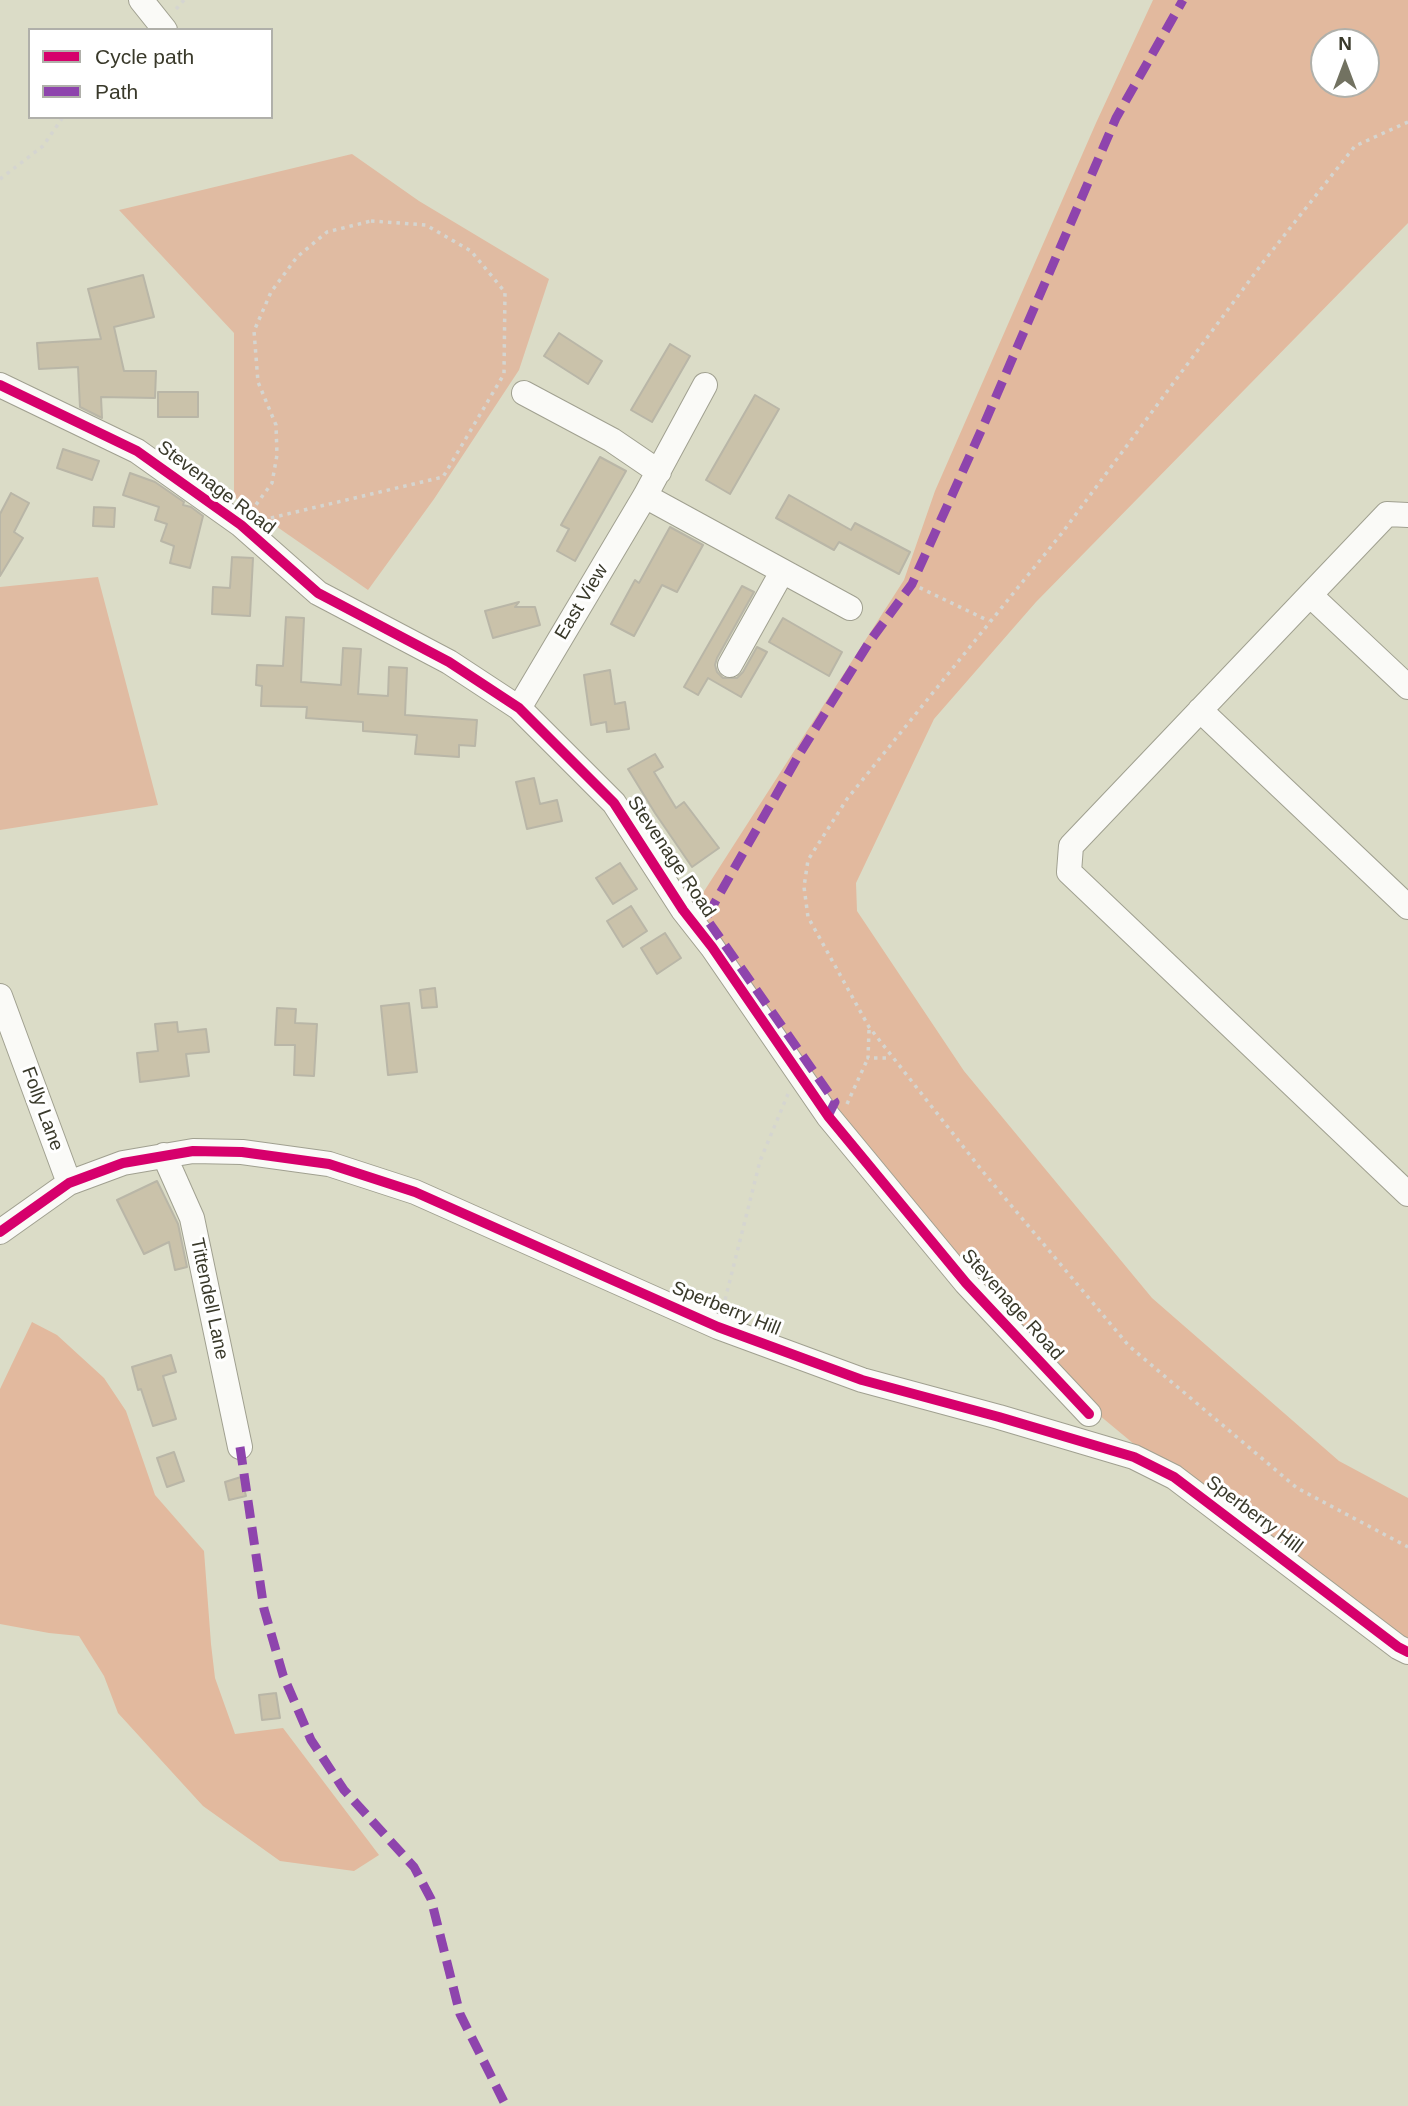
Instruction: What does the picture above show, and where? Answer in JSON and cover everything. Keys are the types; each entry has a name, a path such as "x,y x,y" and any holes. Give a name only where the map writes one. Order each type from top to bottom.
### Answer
{"street":[{"path":"141,0 163,28"},
{"name":"Stevenage Road","path":"0,385 137,450 241,525 318,593 449,662 519,708 614,803 683,910 712,947 828,1116 966,1283 1088,1414"},
{"name":"East View","path":"519,708 659,472 705,385"},
{"path":"524,393 612,440 659,472"},
{"path":"645,496 850,608"},
{"path":"1408,515 1387,514 1200,710 1071,846 1069,872 1408,1194"},
{"path":"730,666 782,572"},
{"path":"1310,595 1408,687"},
{"path":"1200,710 1408,907"},
{"name":"Folly Lane","path":"0,996 69,1183"},
{"name":"Sperberry Hill","path":"0,1232 69,1183 123,1163 193,1151 242,1152 329,1164 415,1192 718,1327 862,1380 1134,1457 1174,1477 1408,1652"},
{"name":"Tittendell Lane","path":"164,1155 192,1218 240,1447"}],"path":[{"path":"0,179 43,146 62,119"},
{"path":"371,221 426,225 471,251 505,292 504,374 443,477 241,525 272,483 277,455 275,425 258,382 254,331 271,292 297,257 327,232 371,221"},
{"path":"912,584 989,622"},
{"path":"838,1125 868,1058 869,1027"},
{"path":"868,1058 893,1058"},
{"path":"718,1327 760,1161 797,1073"}],"shaded area":[{"path":"1153,0 1408,0 1408,223 1036,602 934,719 856,883 857,911 964,1071 1152,1298 1339,1461 1408,1498 1408,1640 1140,1449 1099,1415 971,1278 847,1125 692,910 904,580 935,491 1096,123"},
{"path":"352,154 419,201 549,279 519,370 434,499 368,590 234,497 234,333 119,210"},
{"path":"98,577 158,805 0,830 0,587"},
{"path":"32,1322 57,1335 104,1378 126,1411 155,1495 204,1551 215,1678 235,1734 283,1728 379,1855 354,1871 280,1861 203,1806 118,1713 104,1676 79,1636 0,1624 0,1389"}],"building":[{"path":"143,275 154,317 114,327 124,371 156,371 155,398 101,397 102,418 80,407 78,367 39,369 37,343 101,339 88,289"},
{"path":"559,333 602,361 588,384 544,356"},
{"path":"670,344 690,356 652,422 631,410"},
{"path":"158,392 198,392 198,417 158,417"},
{"path":"755,395 779,409 730,494 706,480"},
{"path":"63,449 99,461 92,480 57,468"},
{"path":"600,457 626,471 575,561 557,551 569,529 561,525"},
{"path":"130,473 155,482 184,502 183,505 191,507 203,516 190,568 170,563 174,546 161,541 167,524 155,520 159,507 123,495"},
{"path":"11,493 29,503 14,532 23,538 0,576 0,514"},
{"path":"789,495 851,530 855,523 910,552 899,574 839,542 834,550 776,518"},
{"path":"94,507 115,508 114,527 93,526"},
{"path":"670,527 703,545 677,592 662,585 634,636 611,624 635,580 639,583"},
{"path":"232,557 253,558 250,616 212,614 213,587 230,588"},
{"path":"742,586 754,592 717,658 717,672 723,678 737,678 757,647 767,652 741,697 708,678 698,695 684,687"},
{"path":"519,602 515,607 535,607 540,625 493,638 485,611"},
{"path":"286,617 304,618 301,682 341,685 343,648 361,649 358,694 388,696 389,667 407,668 405,715 477,720 475,746 459,745 459,757 415,754 417,735 363,731 363,722 306,718 307,707 261,706 262,686 256,685 257,665 283,666"},
{"path":"783,618 842,652 829,676 769,642"},
{"path":"610,670 615,704 625,702 629,729 607,732 606,722 591,725 584,675"},
{"path":"655,754 663,767 654,772 676,808 684,802 719,848 692,867 628,769"},
{"path":"534,778 540,804 557,800 562,821 527,829 516,782"},
{"path":"620,863 637,889 613,904 596,878"},
{"path":"631,906 647,931 623,947 607,921"},
{"path":"665,933 681,958 657,974 641,948"},
{"path":"435,988 437,1007 422,1008 420,990"},
{"path":"409,1003 417,1072 388,1075 381,1006"},
{"path":"277,1008 296,1009 295,1023 317,1024 314,1076 294,1075 295,1045 275,1045"},
{"path":"177,1022 178,1032 206,1029 209,1052 186,1054 189,1076 140,1082 137,1053 158,1051 155,1024"},
{"path":"157,1181 178,1224 187,1267 175,1270 169,1242 144,1254 117,1200"},
{"path":"171,1355 176,1372 163,1376 176,1419 153,1426 132,1367"},
{"path":"174,1452 184,1481 167,1487 157,1458"},
{"path":"241,1477 246,1496 229,1500 225,1482"},
{"path":"276,1693 280,1718 262,1720 259,1695"}],"marked path":[{"path":"828,1116 835,1102 706,918 800,753 870,641 912,584 1116,118 1183,0"},
{"path":"240,1447 264,1609 283,1675 311,1740 344,1790 414,1867 431,1899 460,2014 506,2106"}],"cycle path":[{"path":"0,385 137,451 241,525 318,593 449,662 519,708 614,803 683,910 712,947 828,1116 966,1283 1089,1414"},
{"path":"0,1232 69,1183 123,1163 193,1151 242,1152 329,1164 415,1192 718,1327 862,1380 1134,1457 1174,1477 1408,1652"}]}
